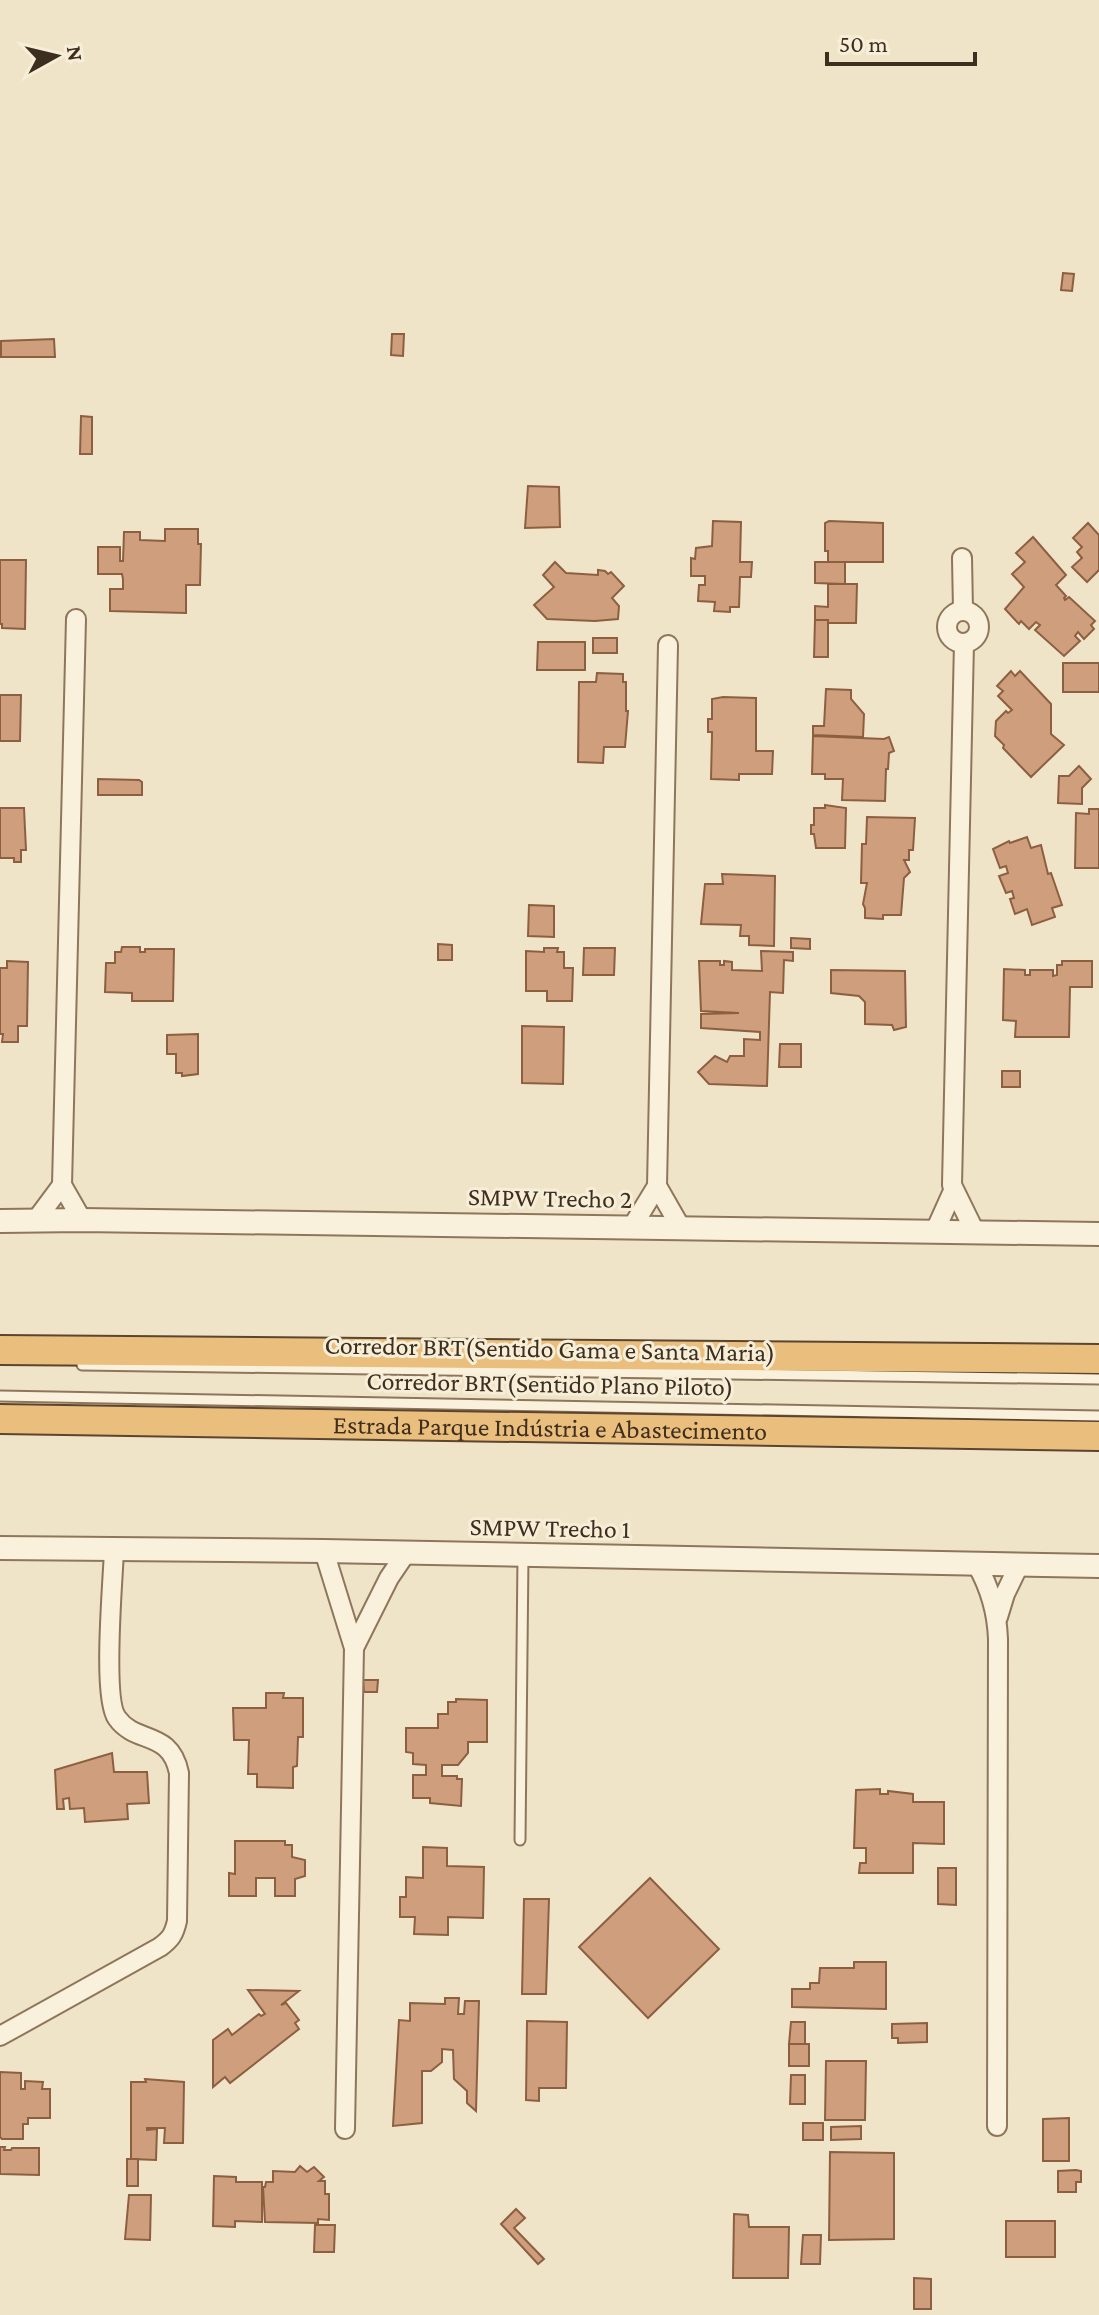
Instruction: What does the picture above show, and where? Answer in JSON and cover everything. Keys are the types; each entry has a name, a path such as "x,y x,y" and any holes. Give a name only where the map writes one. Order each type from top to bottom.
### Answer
{"highway":[{"path":"0,1336 37,1350"},
{"path":"0,1350 1099,1359"},
{"name":"Estrada Parque Indústria e Abastecimento","path":"0,1419 1099,1436"}],"street":[{"path":"935,1231 953,1191 964,643 976,636 979,623 976,616 963,610 962,558"},
{"path":"76,619 62,1185 82,1220"},
{"path":"632,1227 657,1186 668,645"},
{"path":"36,1220 62,1185"},
{"path":"657,1186 681,1228"},
{"path":"953,1191 975,1232"},
{"name":"SMPW Trecho 2","path":"0,1221 1099,1234"},
{"name":"SMPW Trecho 1","path":"0,1548 1099,1566"},
{"path":"0,2036 160,1947 175,1932 179,1773 176,1759 169,1749 124,1725 114,1714 110,1683 114,1550"},
{"path":"324,1551 354,1648 345,2129"},
{"path":"354,1648 389,1578 406,1553"},
{"path":"977,1565 986,1582 997,1620 997,2126"},
{"path":"997,1620 1019,1565"}],"lane":[{"name":"Corredor BRT(Sentido Gama e Santa Maria)","path":"64,1364 1099,1379"},
{"name":"Corredor BRT(Sentido Plano Piloto)","path":"0,1396 1099,1416"},
{"path":"520,1840 523,1556"}],"building":[{"path":"1063,273 1074,274 1072,291 1061,290"},
{"path":"392,334 404,334 403,356 391,355"},
{"path":"54,339 55,357 1,357 1,341"},
{"path":"81,416 92,417 92,454 80,454"},
{"path":"528,486 559,487 560,527 525,528"},
{"path":"713,521 741,522 740,562 752,562 751,577 740,577 739,607 730,607 730,612 714,611 715,602 698,601 699,585 705,585 705,576 691,576 691,558 695,559 696,548 712,546"},
{"path":"825,523 883,523 883,562 828,562"},
{"path":"1088,523 1099,535 1099,570 1087,582 1072,567 1082,558 1077,552 1082,547 1073,538"},
{"path":"165,529 198,529 198,544 201,544 200,585 186,585 186,613 110,611 110,589 123,589 123,579 122,574 98,574 98,547 120,547 120,561 123,561 124,532 140,532 140,540 165,541"},
{"path":"1033,537 1066,575 1056,585 1066,596 1065,600 1069,597 1095,621 1091,625 1094,629 1084,639 1078,632 1075,636 1080,641 1064,656 1035,630 1040,625 1036,622 1029,629 1021,621 1019,624 1005,609 1024,587 1012,574 1025,562 1016,553"},
{"path":"0,560 26,560 25,629 2,628 0,624"},
{"path":"555,562 566,573 598,575 598,570 608,574 611,572 624,586 612,598 619,606 618,619 547,619 534,605 554,587 543,575"},
{"path":"815,562 845,562 845,584 815,583"},
{"path":"828,584 857,584 856,623 815,620 815,606 828,607"},
{"path":"815,620 828,620 828,657 814,657"},
{"path":"593,638 617,638 617,653 593,653"},
{"path":"538,642 585,642 585,670 537,670"},
{"path":"1063,663 1099,663 1099,692 1063,692"},
{"path":"1011,671 1015,676 1020,671 1051,704 1051,734 1064,745 1031,777 995,736 996,721 1006,711 1012,710 998,696 1003,691 997,686"},
{"path":"597,673 623,674 628,711 625,747 604,747 603,763 578,762 579,682 596,682"},
{"path":"826,689 851,690 851,699 864,714 863,737 813,735 813,726 824,726"},
{"path":"0,695 21,695 20,741 0,741"},
{"path":"756,698 756,751 773,751 772,774 739,774 739,780 711,779 712,732 708,732 708,719 712,719 712,699"},
{"path":"813,736 889,737 894,751 889,753 886,769 885,801 842,800 843,779 825,779 825,774 812,774"},
{"path":"1079,766 1091,779 1082,788 1082,804 1058,803 1059,776 1069,776"},
{"path":"98,779 139,780 142,782 142,795 98,795"},
{"path":"825,805 846,808 845,848 816,848 814,834 811,834 814,808 825,808"},
{"path":"0,808 24,808 26,850 21,850 21,862 14,862 14,858 0,858"},
{"path":"1089,809 1099,809 1099,868 1075,868 1076,813 1089,814"},
{"path":"867,817 915,818 913,850 909,850 909,860 904,860 910,872 904,878 901,915 883,915 883,919 865,918 863,904 867,883 861,883 862,844 866,844"},
{"path":"1027,837 1031,848 1041,845 1048,874 1051,873 1062,905 1052,908 1055,917 1032,925 1027,909 1015,914 1010,899 1014,898 1012,891 1006,893 999,876 1008,873 1006,866 1000,868 993,849"},
{"path":"722,874 775,876 774,946 749,945 749,936 740,936 741,925 701,924 705,884 723,884"},
{"path":"529,905 554,906 554,937 528,936"},
{"path":"791,938 810,939 810,949 791,948"},
{"path":"438,944 452,945 452,960 438,960"},
{"path":"122,947 140,947 140,952 145,952 145,949 174,949 173,1001 132,1001 132,993 105,992 106,963 115,963 115,952 121,952"},
{"path":"544,948 558,948 557,952 564,952 564,968 573,968 572,1001 547,1001 547,991 526,991 526,951 544,952"},
{"path":"584,948 615,948 614,975 583,975"},
{"path":"761,951 793,952 793,961 784,960 783,993 770,992 767,1086 709,1084 698,1072 715,1056 727,1062 730,1056 744,1056 744,1039 760,1040 760,1032 701,1028 701,1014 739,1013 701,1011 699,961 720,961 720,965 724,965 724,961 732,962 732,970 762,971"},
{"path":"7,961 28,962 27,1026 18,1026 18,1042 2,1042 3,1034 0,1034 0,968 7,968"},
{"path":"1062,961 1092,961 1092,987 1070,987 1069,1037 1015,1037 1016,1021 1003,1020 1004,969 1025,970 1025,975 1030,975 1030,970 1053,970 1053,976 1057,975 1057,965 1062,965"},
{"path":"831,970 905,971 906,1027 894,1030 892,1025 865,1024 865,1002 859,996 831,993"},
{"path":"522,1026 564,1027 563,1084 522,1083"},
{"path":"198,1034 198,1074 182,1076 182,1073 176,1073 176,1054 167,1054 167,1035"},
{"path":"780,1044 801,1044 801,1067 779,1067"},
{"path":"1002,1071 1020,1071 1020,1087 1002,1087"},
{"path":"363,1680 378,1680 377,1692 364,1692"},
{"path":"266,1693 284,1693 283,1698 303,1698 303,1737 298,1737 293,1788 257,1787 257,1774 248,1774 249,1740 234,1740 233,1708 266,1708"},
{"path":"456,1699 487,1700 487,1742 468,1742 468,1753 458,1765 442,1765 442,1776 462,1779 461,1806 430,1803 430,1798 413,1798 413,1775 426,1775 426,1765 413,1764 413,1753 406,1752 406,1728 438,1728 438,1714 448,1714 448,1702 456,1702"},
{"path":"112,1753 114,1772 147,1772 149,1803 127,1804 128,1819 85,1822 84,1808 70,1809 69,1798 63,1799 64,1809 57,1809 55,1770"},
{"path":"880,1789 880,1794 888,1794 888,1791 913,1794 913,1802 944,1802 944,1844 913,1843 913,1873 859,1873 860,1863 866,1863 866,1848 854,1848 856,1790"},
{"path":"235,1841 285,1841 285,1845 292,1845 292,1857 305,1860 305,1876 295,1879 295,1896 275,1896 275,1878 256,1878 256,1896 229,1896 229,1873 235,1874"},
{"path":"423,1847 447,1848 447,1866 484,1867 483,1918 448,1917 448,1935 414,1934 415,1917 400,1917 400,1897 406,1897 406,1877 423,1878"},
{"path":"938,1868 956,1868 956,1905 938,1904"},
{"path":"650,1878 719,1949 648,2018 579,1947"},
{"path":"524,1899 549,1899 546,1994 522,1994"},
{"path":"854,1962 886,1962 886,2009 792,2007 792,1989 810,1989 810,1983 819,1983 820,1968 854,1968"},
{"path":"248,1990 299,1991 281,2005 286,2003 299,2020 295,2023 299,2029 230,2083 225,2077 213,2087 213,2040 228,2029 232,2035 259,2014 265,2014"},
{"path":"445,1998 459,1998 458,2014 464,2014 465,2001 479,2001 476,2111 467,2103 467,2091 454,2079 453,2050 442,2049 442,2062 431,2071 422,2071 422,2123 393,2126 399,2020 410,2021 410,2003 445,2004"},
{"path":"527,2021 567,2022 566,2088 539,2088 539,2101 526,2100"},
{"path":"791,2022 805,2022 805,2044 789,2044"},
{"path":"927,2023 927,2042 898,2043 898,2038 892,2038 892,2024"},
{"path":"789,2044 809,2044 809,2066 789,2066"},
{"path":"826,2061 866,2061 865,2120 825,2120"},
{"path":"0,2072 21,2073 21,2089 25,2089 25,2081 43,2082 42,2089 50,2089 50,2118 28,2118 28,2124 23,2124 23,2139 0,2137"},
{"path":"791,2075 805,2075 805,2104 790,2104"},
{"path":"145,2079 184,2082 183,2143 164,2143 165,2128 147,2128 157,2129 156,2160 131,2159 131,2082 146,2082"},
{"path":"1069,2118 1069,2161 1043,2161 1043,2119"},
{"path":"803,2123 823,2123 823,2140 803,2140"},
{"path":"861,2126 861,2139 831,2140 831,2127"},
{"path":"0,2147 5,2147 4,2150 39,2148 39,2175 0,2174"},
{"path":"830,2152 894,2153 894,2239 829,2240"},
{"path":"127,2159 138,2159 138,2186 127,2186"},
{"path":"300,2166 307,2172 314,2167 324,2177 319,2181 325,2181 325,2194 329,2194 329,2220 318,2219 318,2223 265,2222 263,2187 266,2182 273,2182 273,2171 295,2172"},
{"path":"1058,2171 1081,2171 1081,2182 1076,2182 1076,2192 1058,2192"},
{"path":"214,2176 236,2177 236,2182 262,2182 262,2222 235,2221 235,2227 213,2226"},
{"path":"129,2195 151,2195 150,2240 125,2239"},
{"path":"516,2209 525,2218 514,2228 544,2259 538,2264 501,2224"},
{"path":"734,2214 748,2215 749,2227 789,2227 788,2278 733,2278"},
{"path":"1006,2221 1055,2221 1055,2257 1006,2257"},
{"path":"315,2225 335,2225 334,2252 314,2252"},
{"path":"803,2235 821,2235 820,2264 801,2264"},
{"path":"914,2278 931,2279 931,2309 914,2309"}]}
